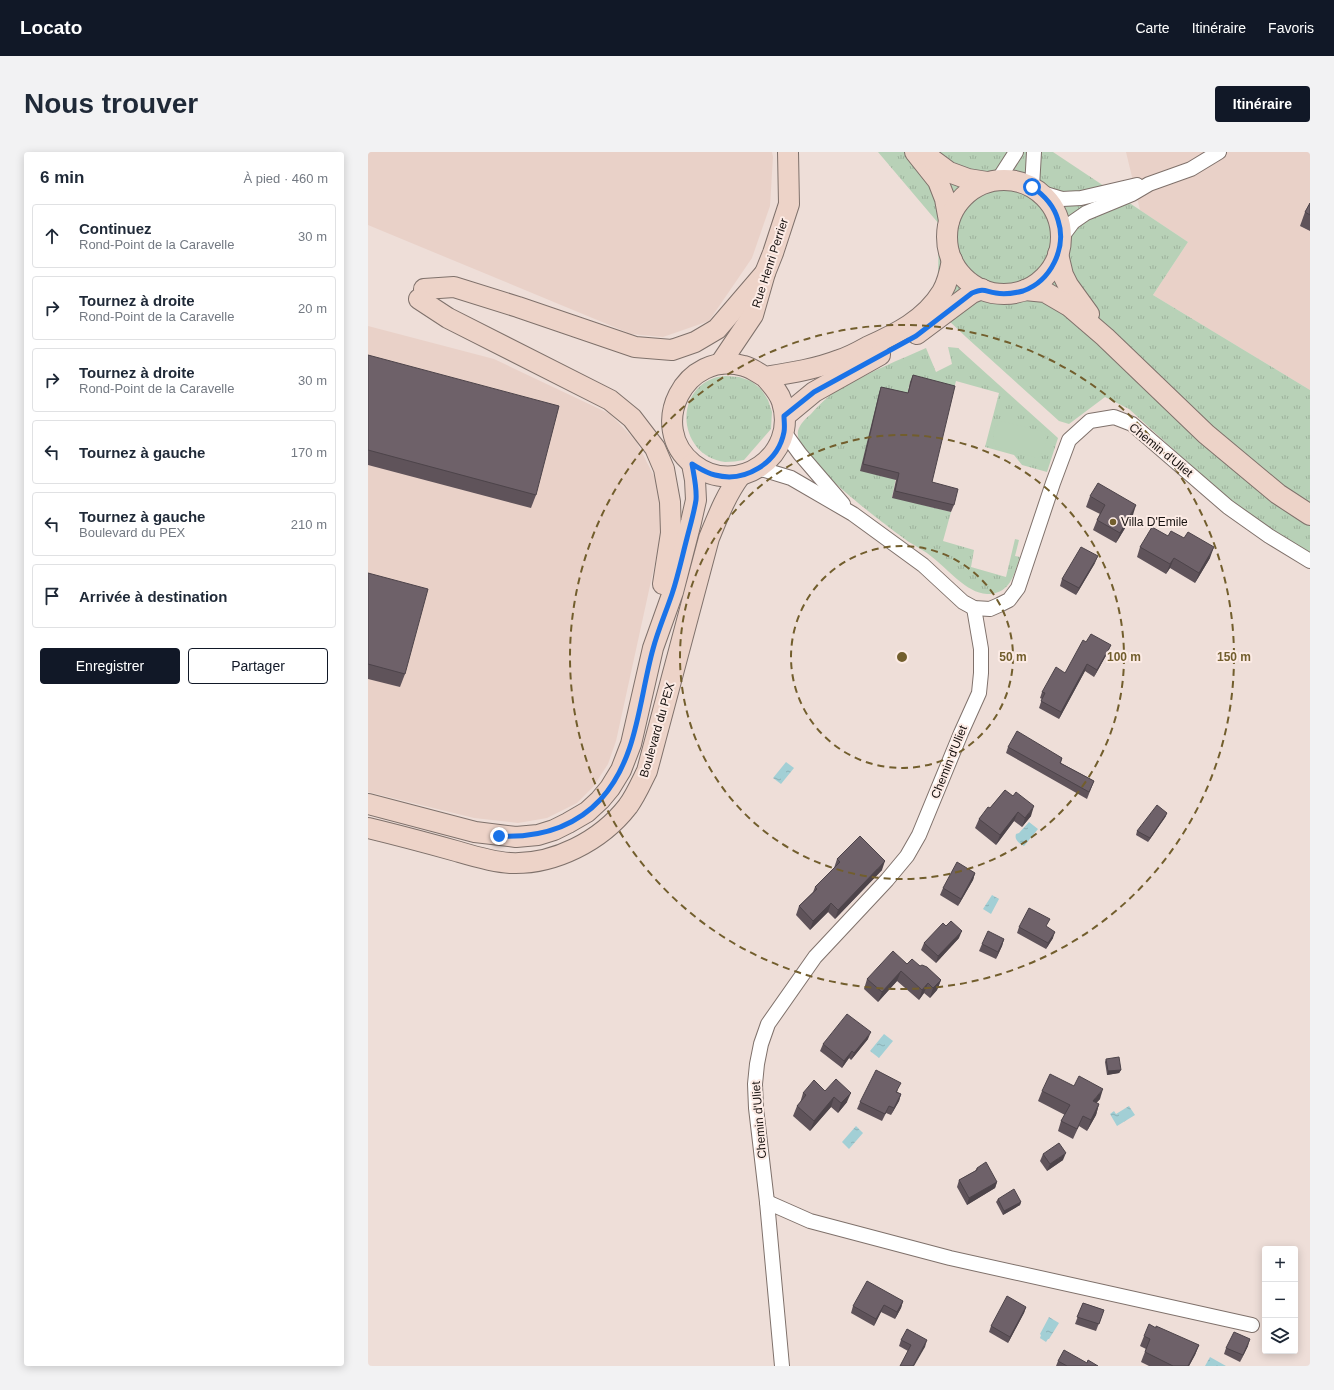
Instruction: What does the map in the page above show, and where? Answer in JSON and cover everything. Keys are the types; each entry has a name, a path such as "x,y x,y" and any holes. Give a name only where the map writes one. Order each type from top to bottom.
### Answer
{"main road":[{"name":"Rue Henri Perrier","path":"720,364 753,315 765,273 789,204 788,152"},
{"path":"915,152 938,181 945,199 949,221"},
{"path":"922,152 949,172 968,179 1018,181 1036,190 1051,205 1059,220 1063,275 1068,285 1105,337"},
{"path":"992,181 974,188 963,196 949,221 947,234 948,247 952,260 959,272 969,282 982,289 996,293 1010,294 1025,290 1039,282 1051,269 1060,246"},
{"path":"765,377 813,368 839,360 887,338 912,324 926,312 942,292 949,276 952,260"},
{"path":"653,648 658,608 671,533 670,502 664,469 655,448 632,418 610,400 448,318 421,294 454,287 635,347 672,350 695,342 717,329 765,273"},
{"path":"784,424 814,392 916,336 972,293 982,289"},
{"path":"1025,290 1045,292 1069,306 1105,337 1206,434 1278,494 1310,515"},
{"path":"720,364 744,366 755,370 765,377 775,388 782,401 784,424 780,443 775,453 758,468 740,476 727,477 715,475 703,471 692,464 683,454 676,441 672,421 675,401 681,389 690,378 709,367 720,364"},
{"name":"Boulevard du PEX","path":"368,804 474,832 516,837 538,835 554,830 587,812 600,800 610,788 632,744 653,648 672,592 696,500 695,480 692,464"},
{"name":"Boulevard du PEX","path":"368,828 485,859 508,863 531,862 553,857 574,849 593,839 613,823 628,806 638,791 647,771 709,538 726,498 740,476"}],"street":[{"path":"992,181 1016,152"},
{"path":"1034,152 1036,190 1062,198 1081,198 1128,186 1149,184"},
{"path":"1060,246 1073,222 1086,213 1132,194 1149,184 1191,169 1218,152"},
{"name":"Chemin d'Uliet","path":"782,1366 755,1084 761,1044 768,1024 815,957 887,880 907,856 919,835 961,732 979,693 981,673 980,649 974,608 990,609 999,605 1009,600 1018,588 1069,440 1090,421 1114,417 1132,424 1228,507 1269,536 1310,561"},
{"path":"784,424 800,454 853,514"},
{"path":"758,468 791,478 853,514 923,565 963,602 974,608"},
{"path":"767,1202 810,1221 950,1258 1252,1325"}],"shaded area":[{"path":"368,152 772,152 770,206 752,258 709,321 663,337 631,334 368,225"},
{"path":"1126,152 1310,152 1310,390 1153,295 1188,242 1140,210"},
{"path":"368,326 494,359 610,414 636,441 657,482 662,509 660,540 616,741 608,764 593,787 577,803 547,818 518,823 474,818 368,792"}],"green space":[{"path":"878,152 1053,152 1188,242 1153,295 1310,390 1310,561 1228,499 1129,409 1105,397 1069,424 1059,421 966,337 927,300 938,278 939,224"},
{"path":"948,347 958,348 1058,438 1047,472 1022,465 1014,455 985,447 999,393 956,381 953,392 910,382 892,497 951,512 943,541 974,550 971,567 1006,577 1015,539 1019,540 1015,556 1020,557 1013,577 1006,587 995,593 979,593 964,585 924,551 882,522 825,473 810,457 800,442 798,431 800,426 834,392 875,371 926,348 936,372 952,364"},
{"path":"726,376 739,377 751,381 761,389 768,400 772,412 771,429 744,460 725,462 710,458 699,449 691,437 687,424 687,410 691,397 700,386 714,378"},
{"path":"1001,421 1045,432 1046,442 1044,449 1038,458 996,447 993,436 996,427"}],"water":[{"path":"786,762 794,768 781,784 773,778"},
{"path":"1029,822 1038,829 1024,846 1016,840 1016,834 1019,833"},
{"path":"992,895 999,899 991,914 983,909"},
{"path":"884,1034 893,1041 879,1058 870,1051"},
{"path":"1129,1106 1135,1115 1117,1126 1110,1114 1114,1111 1116,1114"},
{"path":"856,1126 863,1133 849,1149 842,1142"},
{"path":"1049,1317 1059,1323 1046,1342 1040,1338 1040,1334"},
{"path":"1210,1357 1226,1366 1205,1366"}],"building":[{"path":"1310,203 1310,215 1305,212"},
{"path":"368,355 559,406 536,495 368,450"},
{"path":"913,375 955,386 932,482 958,489 954,505 895,491 899,473 863,464 881,387 908,393"},
{"path":"1098,483 1136,505 1120,533 1097,520 1105,505 1090,496"},
{"path":"1152,527 1168,536 1171,531 1184,538 1188,532 1214,547 1199,573 1174,558 1170,564 1140,547"},
{"path":"1081,547 1098,556 1079,588 1062,579"},
{"path":"368,573 428,589 405,674 368,664"},
{"path":"1091,634 1111,645 1097,670 1087,664 1061,712 1041,701 1045,693 1042,692 1056,667 1065,673 1083,640 1086,642"},
{"path":"1017,731 1062,758 1060,763 1094,781 1089,792 1008,747"},
{"path":"1005,790 1013,796 1016,792 1034,806 1025,818 1018,812 1000,835 979,819 988,807 990,808"},
{"path":"1157,805 1167,813 1150,838 1137,831"},
{"path":"860,836 885,861 838,910 831,903 813,921 799,906 817,889 815,887 840,862 837,859"},
{"path":"957,862 975,873 961,899 943,888"},
{"path":"1029,908 1050,919 1046,926 1055,932 1048,943 1019,927"},
{"path":"951,921 962,931 938,956 924,943 943,923 946,926"},
{"path":"988,931 1004,939 998,952 982,944"},
{"path":"893,951 907,964 912,959 920,966 922,965 927,967 941,980 933,988 928,983 922,990 901,971 882,992 867,979"},
{"path":"847,1014 871,1032 854,1053 852,1051 844,1061 823,1044"},
{"path":"1119,1057 1121,1070 1108,1071 1106,1059"},
{"path":"876,1070 901,1083 896,1092 901,1094 894,1108 889,1106 885,1114 860,1102"},
{"path":"1050,1074 1074,1086 1079,1076 1103,1089 1093,1101 1099,1104 1091,1120 1083,1116 1077,1129 1061,1121 1070,1105 1042,1091"},
{"path":"836,1079 851,1093 841,1103 834,1097 814,1121 797,1106 806,1095 803,1093 814,1080 825,1091"},
{"path":"1059,1143 1066,1153 1050,1164 1043,1154"},
{"path":"986,1162 997,1182 969,1198 959,1180 977,1170 977,1168"},
{"path":"1014,1189 1021,1202 1004,1211 998,1199"},
{"path":"867,1281 903,1301 897,1312 884,1305 876,1319 853,1306"},
{"path":"1007,1296 1026,1307 1010,1337 991,1326"},
{"path":"1083,1303 1104,1310 1099,1324 1077,1317"},
{"path":"1149,1324 1199,1345 1188,1366 1173,1366 1145,1352 1150,1339 1144,1336"},
{"path":"907,1329 927,1340 913,1366 900,1366 911,1345 901,1340"},
{"path":"1234,1332 1250,1339 1243,1355 1226,1348"},
{"path":"1064,1350 1087,1363 1088,1360 1098,1366 1067,1366 1058,1361"}],"place":[{"name":"Villa D'Emile","path":"1113,522"}],"route":[{"path":"499,836 516,837 538,835 554,830 568,823 587,812 600,800 610,788 620,770 632,744 653,648 672,592 691,522 696,500 695,480 692,464 703,471 727,477 740,476 749,473 758,468 775,453 784,432 784,416 814,392 842,375 916,336 972,293 982,289 996,293 1010,294 1025,290 1039,282 1051,269 1058,254 1061,238 1059,220 1051,205 1032,187"}]}
